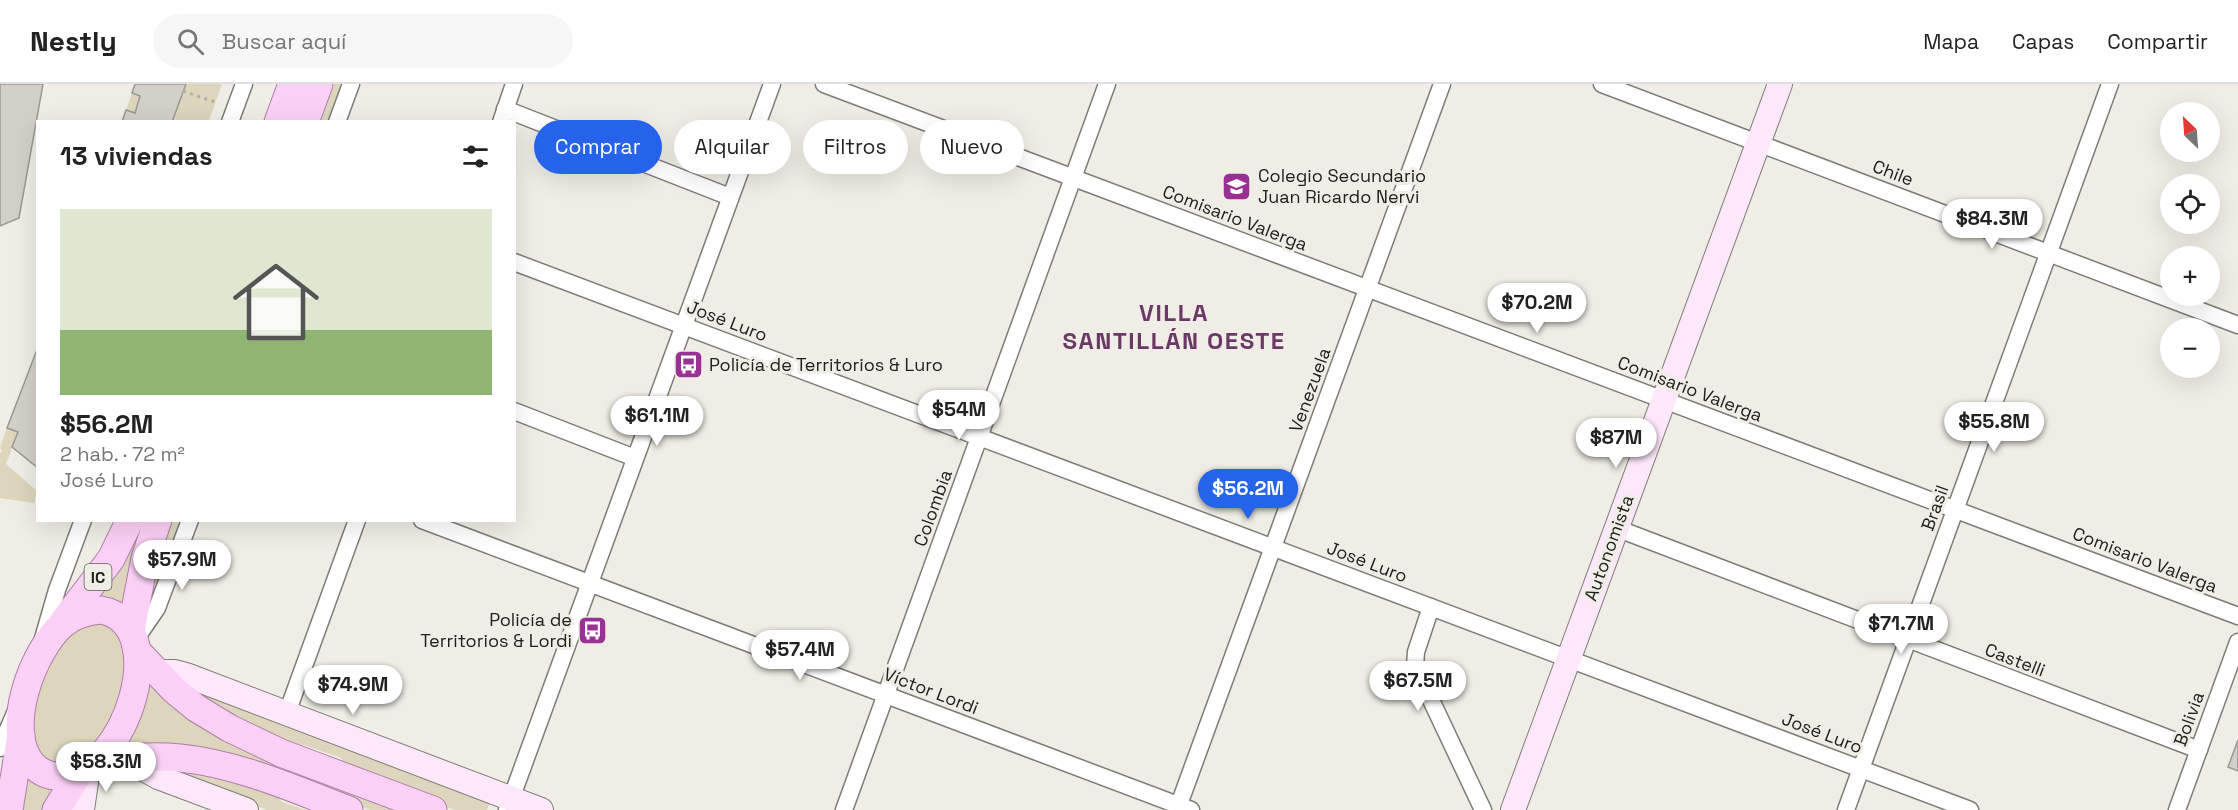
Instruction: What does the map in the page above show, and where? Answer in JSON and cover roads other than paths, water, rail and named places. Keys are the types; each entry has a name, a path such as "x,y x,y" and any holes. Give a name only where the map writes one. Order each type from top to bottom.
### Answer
{"main road":[{"path":"279,120 291,84"},
{"path":"306,120 319,84"},
{"name":"IC","path":"9,810 10,741 31,677 44,649 108,564 129,522"},
{"name":"IC","path":"56,810 88,767 117,736 129,710 135,683 134,640 145,558 157,522"},
{"name":"IC","path":"59,628 81,613 101,610 119,616 134,640"},
{"path":"134,640 156,672 196,708 242,735 281,753 433,810"},
{"name":"IC","path":"10,741 41,771 57,776 88,767"},
{"path":"88,767 124,758 167,757 219,765 258,776 349,810"}],"street":[{"path":"231,120 244,84"},
{"path":"339,120 351,84"},
{"path":"503,116 514,84"},
{"path":"509,804 771,84"},
{"name":"Comisario Valerga","path":"824,84 2238,616"},
{"name":"Colombia","path":"844,810 1107,84"},
{"name":"Venezuela","path":"1182,808 1273,548 1442,84"},
{"name":"Chile","path":"1602,84 2238,325"},
{"name":"Autonomista","path":"1513,810 1780,84"},
{"name":"Brasil","path":"1846,810 2110,84"},
{"path":"516,121 730,197"},
{"name":"José Luro","path":"516,263 1970,810"},
{"path":"516,412 635,458"},
{"path":"31,677 57,590 82,522"},
{"path":"134,640 158,608 189,522"},
{"path":"287,713 356,522"},
{"name":"Víctor Lordi","path":"427,522 1182,808"},
{"name":"Castelli","path":"1616,528 2199,750"},
{"path":"1431,607 1416,652 1415,666 1483,810"},
{"name":"Bolivia","path":"2177,810 2238,642"},
{"path":"156,672 183,674 287,713 509,804 541,810"},
{"path":"124,758 158,777 246,810"},
{"path":"82,810 88,767"}],"place":[{"name":"Colegio Secundario Juan Ricardo Nervi","path":"1237,186"},
{"name":"Policía de Territorios & Luro","path":"688,365"},
{"name":"Policía de Territorios & Lordi","path":"593,630"}],"district":[{"name":"VILLA SANTILLÁN OESTE","path":"1174,327"}]}
